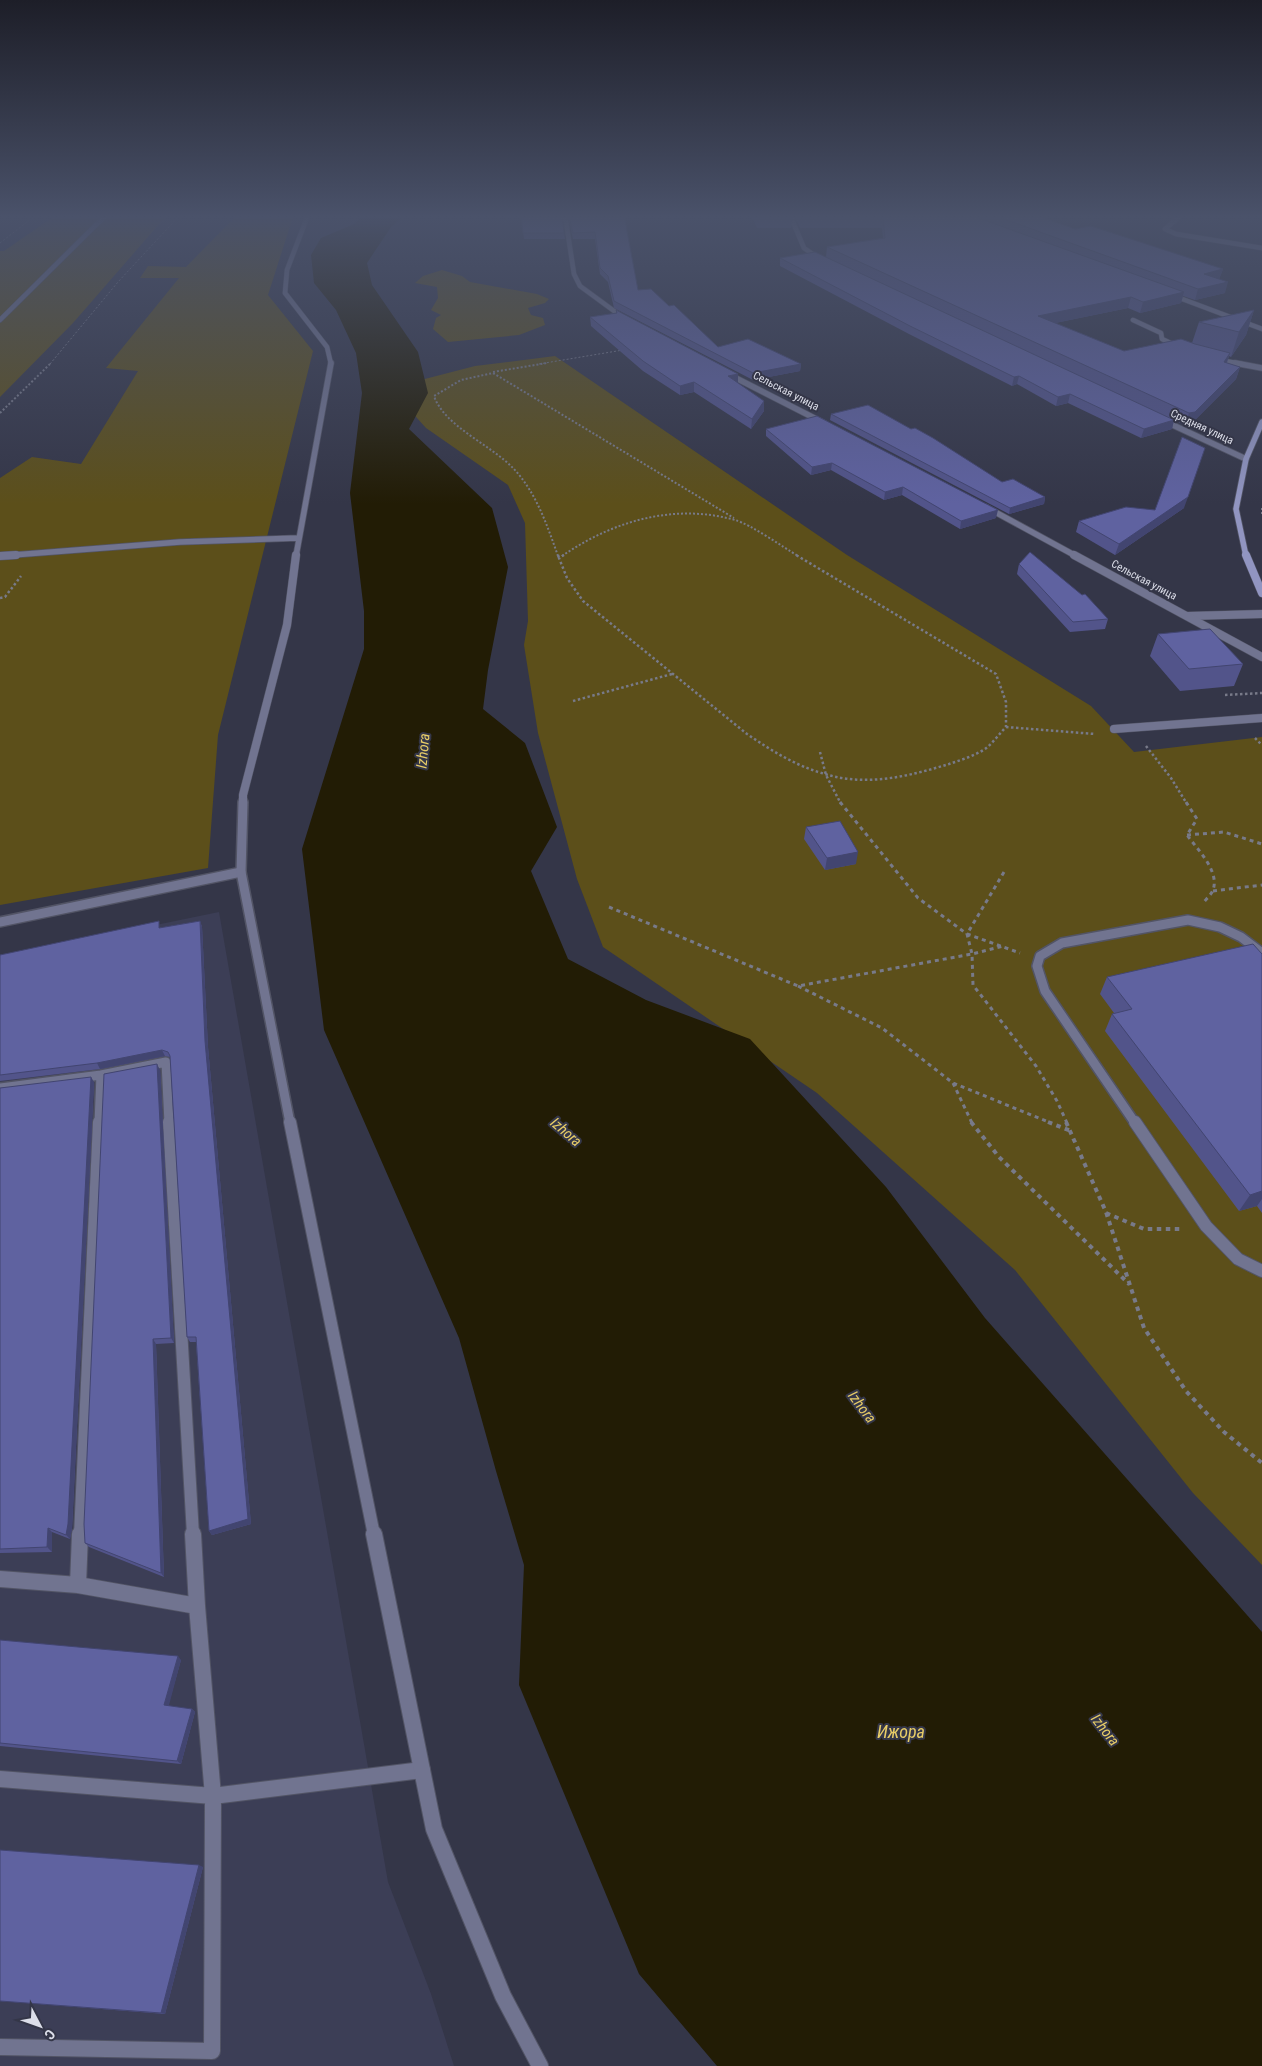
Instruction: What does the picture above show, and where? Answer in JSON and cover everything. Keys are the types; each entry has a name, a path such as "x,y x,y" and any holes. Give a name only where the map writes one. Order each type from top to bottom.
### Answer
{"main road":[{"path":"1262,422 1246,458 1236,510 1247,560 1262,593"}],"street":[{"path":"299,311 327,347 331,364 298,538 287,625 243,795 241,872 269,1020 434,1829 503,1996 540,2066"},
{"path":"612,311 631,322"},
{"path":"1215,311 1262,329"},
{"path":"1133,320 1162,333 1162,339 1185,349"},
{"path":"1206,356 1262,368"},
{"name":"Сельская улица","path":"716,368 832,426"},
{"name":"Средняя улица","path":"1156,417 1246,458"},
{"name":"Сельская улица","path":"977,502 1262,657"},
{"path":"0,556 180,542 298,538"},
{"path":"1188,616 1262,614"},
{"path":"1114,729 1262,718"},
{"path":"0,922 241,872"},
{"path":"1262,953 1241,937 1220,927 1188,920 1062,943 1045,951 1038,959 1036,970 1044,991 1206,1226 1234,1255 1262,1271"},
{"path":"0,1088 101,1074 166,1062 197,1606 213,1796 212,2051 0,2047"},
{"path":"78,1585 101,1074"},
{"path":"0,1579 78,1585 197,1606"},
{"path":"0,1779 213,1796 422,1770"}],"path":[{"path":"0,413 57,357 94,311"},
{"path":"493,372 737,520 956,648 996,674 1006,702 1006,727 985,749 949,764 900,778 851,780 826,775 798,766 764,747 583,601 567,578 534,497 519,475 435,403 434,396 461,380 493,372 630,348"},
{"path":"1262,508 1262,515"},
{"path":"559,558 585,540 633,520 662,514 701,514 737,520"},
{"path":"574,701 672,674"},
{"path":"1225,695 1262,693"},
{"path":"1142,741 1171,778 1197,819 1187,836"},
{"path":"820,752 826,775 839,801 918,898 966,934 1038,959"},
{"path":"1187,836 1224,832 1262,844"},
{"path":"1187,836 1203,856 1213,876 1212,891 1262,885"},
{"path":"1004,872 966,934 972,954 973,986 1036,1066 1057,1101 1106,1212 1144,1328 1186,1391 1224,1432 1262,1463"},
{"path":"609,907 798,986 882,1028 953,1083 1072,1132"},
{"path":"798,986 972,954 1003,946"},
{"path":"953,1083 970,1121 999,1157 1130,1285"},
{"path":"1106,1212 1144,1229 1187,1229 1206,1226"}],"shaded area":[{"path":"0,311 83,311 73,323 0,397"},
{"path":"152,311 281,311 313,351 218,735 208,868 0,905 0,478 32,457 81,464 138,371 106,368"},
{"path":"434,311 529,311 531,315 543,318 545,325 519,335 448,342 433,329 436,318 441,315"},
{"path":"555,356 847,555 1091,706 1134,752 1262,737 1262,1565 1193,1493 1015,1270 817,1093 603,947 577,879 538,733 524,645 528,621 525,523 508,485 426,428 390,388 475,366"},
{"path":"219,912 388,1882 431,1994 454,2066 0,2066 0,957"}],"water":[{"name":"Ижора","path":"337,311 390,311 418,352 428,393 409,429 492,508 508,567 488,670 483,709 525,743 557,827 531,871 568,959 646,1000 750,1039 886,1187 985,1318 1262,1632 1262,2066 717,2066 639,1974 519,1685 524,1565 459,1338 324,1030 302,849 364,649 364,611 350,493 362,393 356,353"}],"building":[{"path":"616,311 619,311 738,374 728,376 764,401 752,419 694,382 680,386 643,361 590,317 617,313"},
{"path":"634,311 681,311 718,347 748,339 801,364 753,373"},
{"path":"882,311 942,311 1174,420 1144,429 1070,394 1058,397 1019,376 1014,377"},
{"path":"967,311 1060,311 1038,316 1124,351 1181,339 1230,353 1224,362 1240,367 1195,412 1189,413"},
{"path":"1248,311 1253,311 1239,332 1199,322"},
{"path":"868,405 911,429 915,428 933,438 1002,482 1013,479 1045,497 1010,508 831,414"},
{"path":"817,416 998,510 961,521 903,487 885,492 832,463 812,467 766,429"},
{"path":"1182,437 1205,448 1188,497 1119,544 1079,521 1126,507 1155,510"},
{"path":"1030,552 1082,595 1085,594 1108,619 1073,622 1019,564"},
{"path":"1210,629 1243,664 1189,669 1158,634"},
{"path":"840,821 858,852 827,858 806,827"},
{"path":"159,921 159,928 200,921 205,1041 248,1519 209,1531 196,1337 187,1337 170,1056 168,1052 162,1050 97,1063 0,1075 0,955"},
{"path":"1253,944 1262,954 1262,1191 1250,1195 1112,1014 1132,1009 1107,977"},
{"path":"157,1064 171,1338 153,1339 161,1573 85,1543 84,1524 104,1074"},
{"path":"91,1077 66,1535 48,1528 47,1547 0,1549 0,1088"},
{"path":"0,1640 178,1656 164,1705 192,1709 177,1761 0,1743"},
{"path":"0,1850 199,1865 161,2013 0,2001"}],"water label":[{"name":"Izhora","path":"423,751"},
{"name":"Izhora","path":"566,1132"},
{"name":"Izhora","path":"862,1407"},
{"name":"Izhora","path":"1105,1730"}]}
